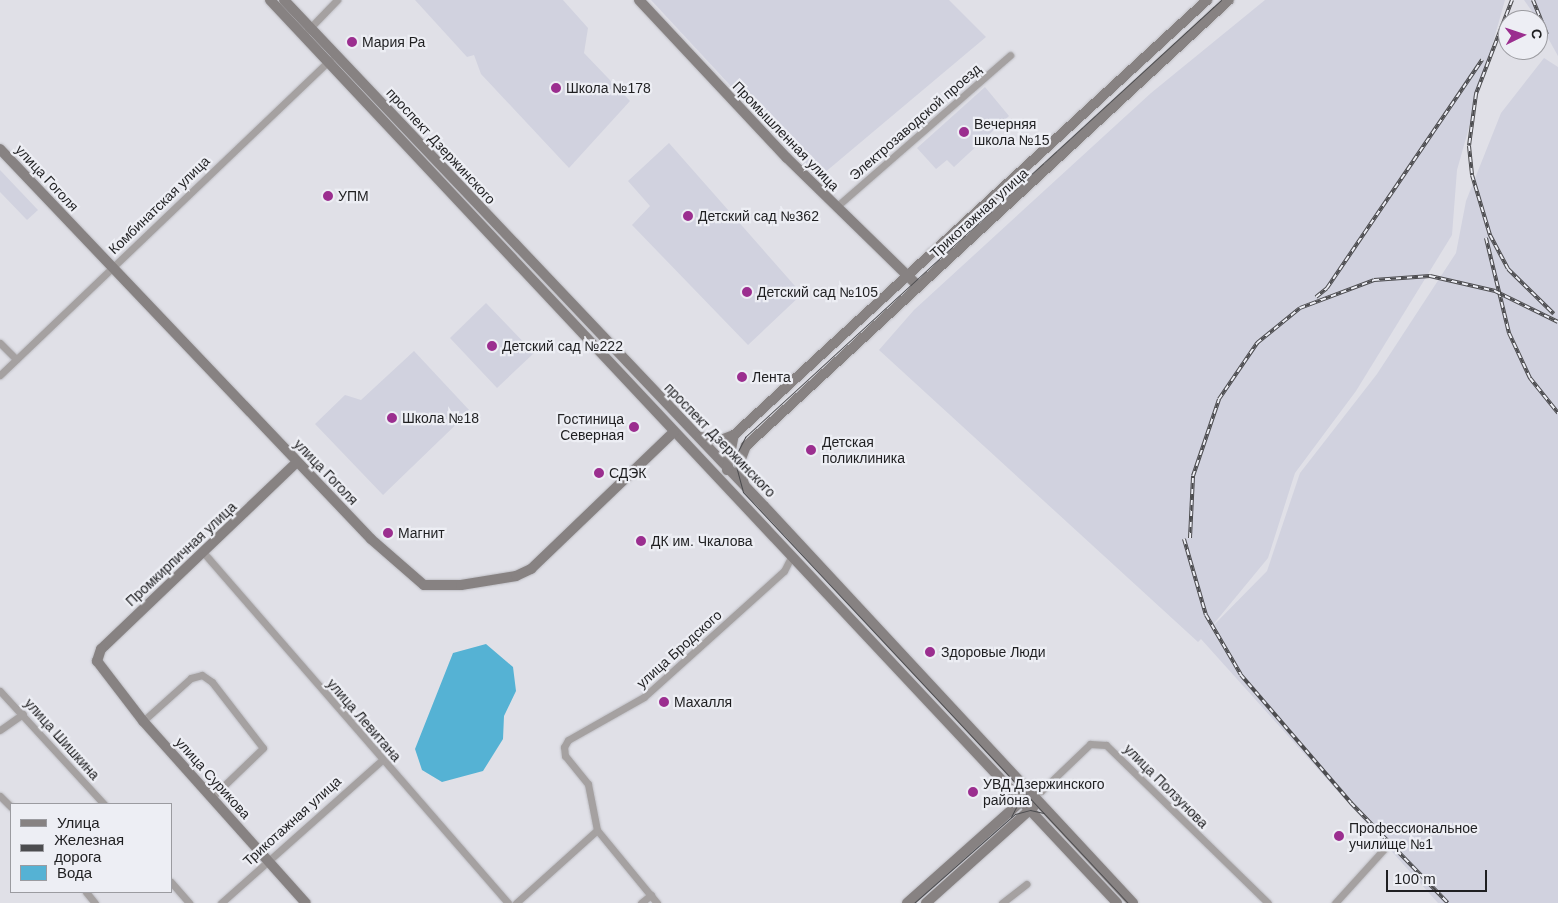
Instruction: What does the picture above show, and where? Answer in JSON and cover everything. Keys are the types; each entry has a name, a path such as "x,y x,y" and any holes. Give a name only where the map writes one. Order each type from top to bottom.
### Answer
{"main road":[{"name":"проспект Дзержинского","path":"270,0 306,32 335,54 1036,792 1039,802 1133,903"},
{"name":"проспект Дзержинского","path":"284,0 327,62 1117,903"},
{"name":"Промышленная улица","path":"639,0 836,207 905,277 918,286"},
{"name":"Трикотажная улица","path":"734,435 1207,0"},
{"name":"Трикотажная улица","path":"746,446 1230,0"},
{"name":"улица Гоголя","path":"0,149 297,462 412,579 424,585 461,585 516,576 531,568 674,432"},
{"path":"695,434 707,440 734,435 728,453 727,467 735,497"},
{"path":"687,445 714,454 728,453 746,446"},
{"path":"744,484 739,464 746,446"},
{"name":"Промкирпичная улица","path":"100,670 101,649 297,462"},
{"name":"улица Сурикова","path":"100,670 143,721 306,903"},
{"path":"907,903 1022,801 1036,792"},
{"path":"926,903 1039,802"}],"street":[{"path":"306,32 337,0"},
{"name":"Комбинатская улица","path":"0,375 335,54"},
{"name":"Электрозаводской проезд","path":"836,207 1010,54"},
{"path":"0,343 16,360"},
{"name":"улица Левитана","path":"203,552 508,903"},
{"name":"улица Бродского","path":"597,830 588,784 565,756 568,740 644,697 784,571 791,557"},
{"path":"143,721 191,678 202,675 212,682 263,748 212,796"},
{"name":"улица Шишкина","path":"0,691 103,803"},
{"path":"0,730 23,714"},
{"name":"улица Ползунова","path":"1036,792 1090,744 1106,745 1268,903"},
{"name":"Трикотажная улица","path":"220,903 269,862 382,760"},
{"path":"0,796 10,806"},
{"path":"516,903 597,830 657,903"},
{"path":"1335,903 1383,850"},
{"path":"172,883 189,903"},
{"path":"1002,903 1026,884"},
{"path":"87,893 95,903"},
{"path":"641,903 651,895"}],"shaded area":[{"name":"Школа №178","path":"415,0 563,0 588,28 584,53 630,101 569,168 481,74 474,55 467,57"},
{"path":"651,0 949,0 986,37 817,179"},
{"path":"1265,0 1505,0 1502,10 1498,10 1498,25 1457,170 1452,235 1356,391 1295,473 1268,558 1207,632 1267,571 1300,473 1377,374 1456,253 1466,201 1501,113 1542,60 1547,60 1558,67 1558,903 1438,903 1201,639 1198,642 879,350 914,310 1151,93"},
{"path":"1524,0 1558,0 1558,56 1548,38 1548,10 1531,10"},
{"name":"Вечерняя школа №15","path":"985,87 1009,116 954,167 947,160 936,169 917,148"},
{"path":"669,143 802,294 748,345 632,225 650,206 628,181"},
{"path":"0,170 38,210 27,220 0,192"},
{"name":"Детский сад №222","path":"486,303 534,353 497,388 450,338"},
{"name":"Школа №18","path":"414,351 470,411 383,495 315,424 345,395 361,400"}],"water":[{"path":"486,644 513,667 516,691 504,716 503,739 483,771 442,782 422,770 415,749 453,653"}],"tram line":[{"path":"1128,903 743,492 734,459 745,437 1221,0"},
{"path":"1011,817 1017,805 1014,785"},
{"path":"914,903 1015,814 1030,810 1044,813"}],"railway":[{"path":"1512,0 1476,94 1469,146 1472,175 1490,235 1508,269 1554,314"},
{"path":"1533,0 1537,10"},
{"path":"1316,297 1327,288 1482,60"},
{"path":"1486,238 1509,333 1530,378 1558,413"},
{"path":"1190,538 1193,476 1219,399 1257,343 1300,308 1374,280 1430,276 1495,291 1558,322"},
{"path":"1184,539 1206,615 1241,675 1351,803 1448,903"}],"place":[{"name":"Мария Ра","path":"352,42"},
{"name":"Школа №178","path":"556,88"},
{"name":"Вечерняя школа №15","path":"964,132"},
{"name":"УПМ","path":"328,196"},
{"name":"Детский сад №362","path":"688,216"},
{"name":"Детский сад №105","path":"747,292"},
{"name":"Детский сад №222","path":"492,346"},
{"name":"Лента","path":"742,377"},
{"name":"Школа №18","path":"392,418"},
{"name":"Гостиница Северная","path":"634,427"},
{"name":"Детская поликлиника","path":"811,450"},
{"name":"СДЭК","path":"599,473"},
{"name":"Магнит","path":"388,533"},
{"name":"ДК им. Чкалова","path":"641,541"},
{"name":"Здоровые Люди","path":"930,652"},
{"name":"Махалля","path":"664,702"},
{"name":"УВД Дзержинского района","path":"973,792"},
{"name":"Профессиональное училище №1","path":"1339,836"}]}
